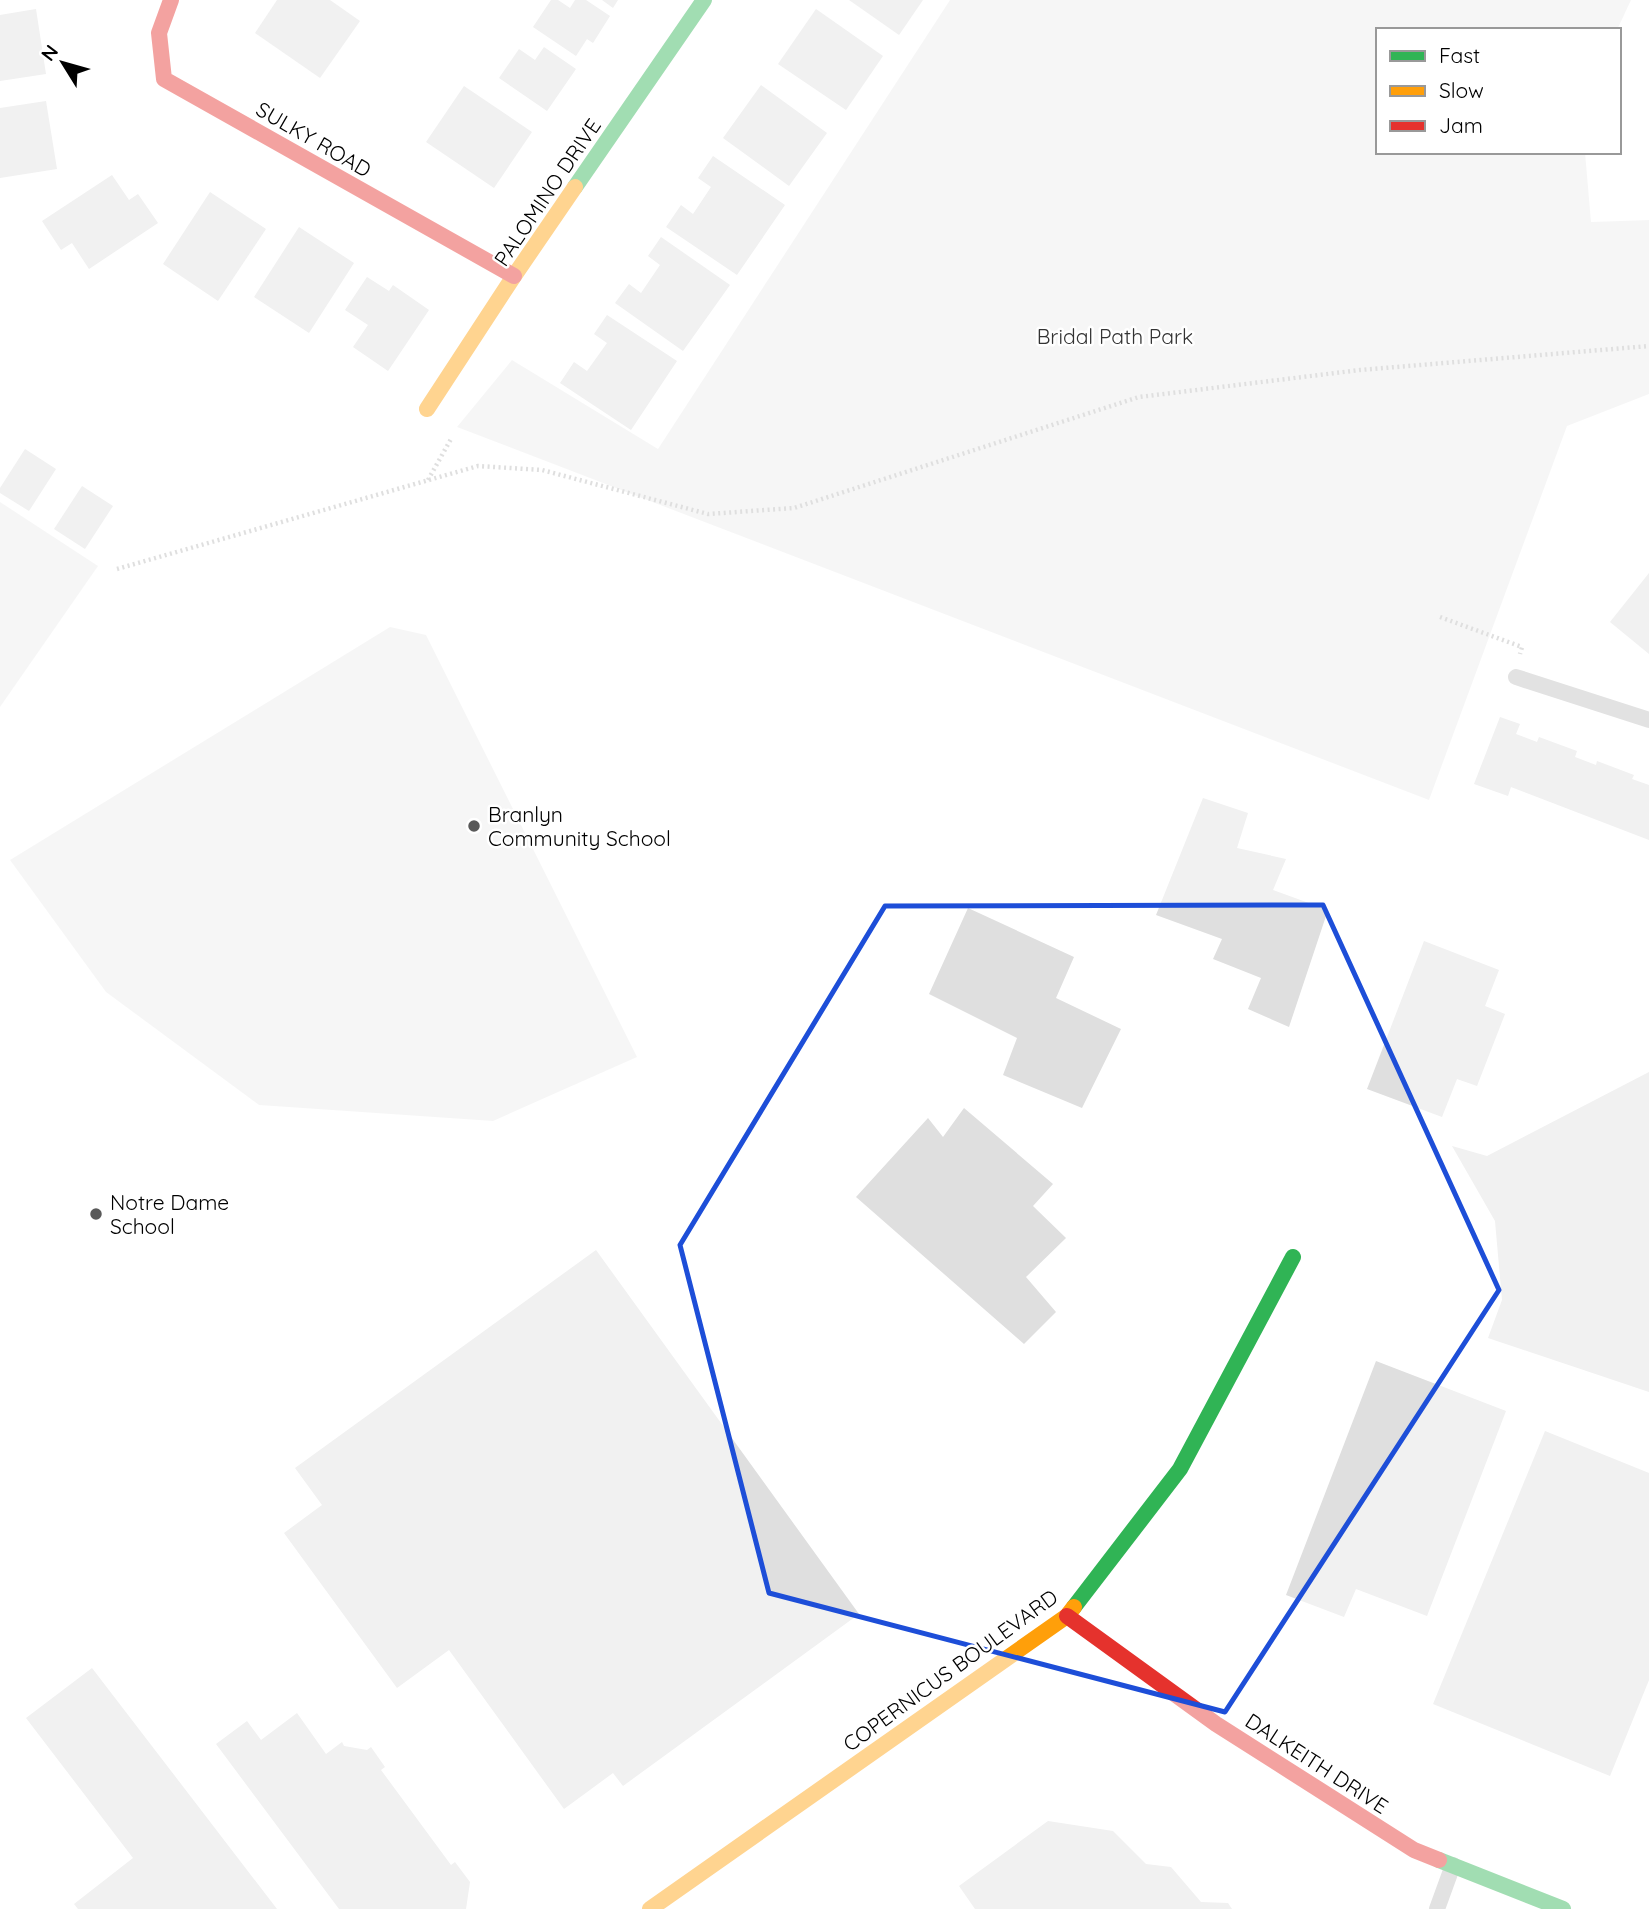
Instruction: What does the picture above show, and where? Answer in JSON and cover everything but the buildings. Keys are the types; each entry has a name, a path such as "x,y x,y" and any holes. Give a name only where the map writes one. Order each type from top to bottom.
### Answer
{"street":[{"name":"SULKY ROAD","path":"170,0 159,33 164,79 514,276"},
{"name":"PALOMINO DRIVE","path":"427,409 514,276 704,0"},
{"name":"COPERNICUS BOULEVARD","path":"650,1909 1068,1616 1180,1469 1293,1257"},
{"name":"DALKEITH DRIVE","path":"1068,1616 1216,1724 1414,1850 1563,1909"}],"lane":[{"path":"1516,677 1649,720"},
{"path":"1437,1909 1453,1865"}],"path":[{"path":"117,569 478,466 542,470 708,514 794,508 1139,397 1360,370 1649,346"},
{"path":"1440,617 1522,647 1516,677"}],"highlighted area":[{"path":"1323,905 1499,1290 1225,1712 769,1593 680,1245 885,906"}],"green space":[{"name":"Bridal Path Park","path":"950,0 1631,0 1618,28 1376,28 1376,154 1585,154 1591,222 1649,220 1649,394 1567,426 1429,800 457,427 512,360 658,449"},
{"path":"0,502 98,566 0,707"},
{"path":"390,627 426,635 637,1057 493,1121 259,1105 106,992 10,860"}],"traffic: fast":[{"path":"575,187 704,0"},
{"path":"1074,1607 1180,1469 1293,1257"},
{"path":"1439,1860 1563,1909"}],"traffic: slow":[{"path":"427,409 575,187"},
{"path":"650,1909 1067,1616 1074,1607"}],"traffic: jam":[{"path":"171,0 159,33 164,79 514,276"},
{"path":"1067,1616 1216,1724 1414,1850 1439,1860"}],"place":[{"name":"Branlyn Community School","path":"474,826"},
{"name":"Notre Dame School","path":"96,1214"}]}
